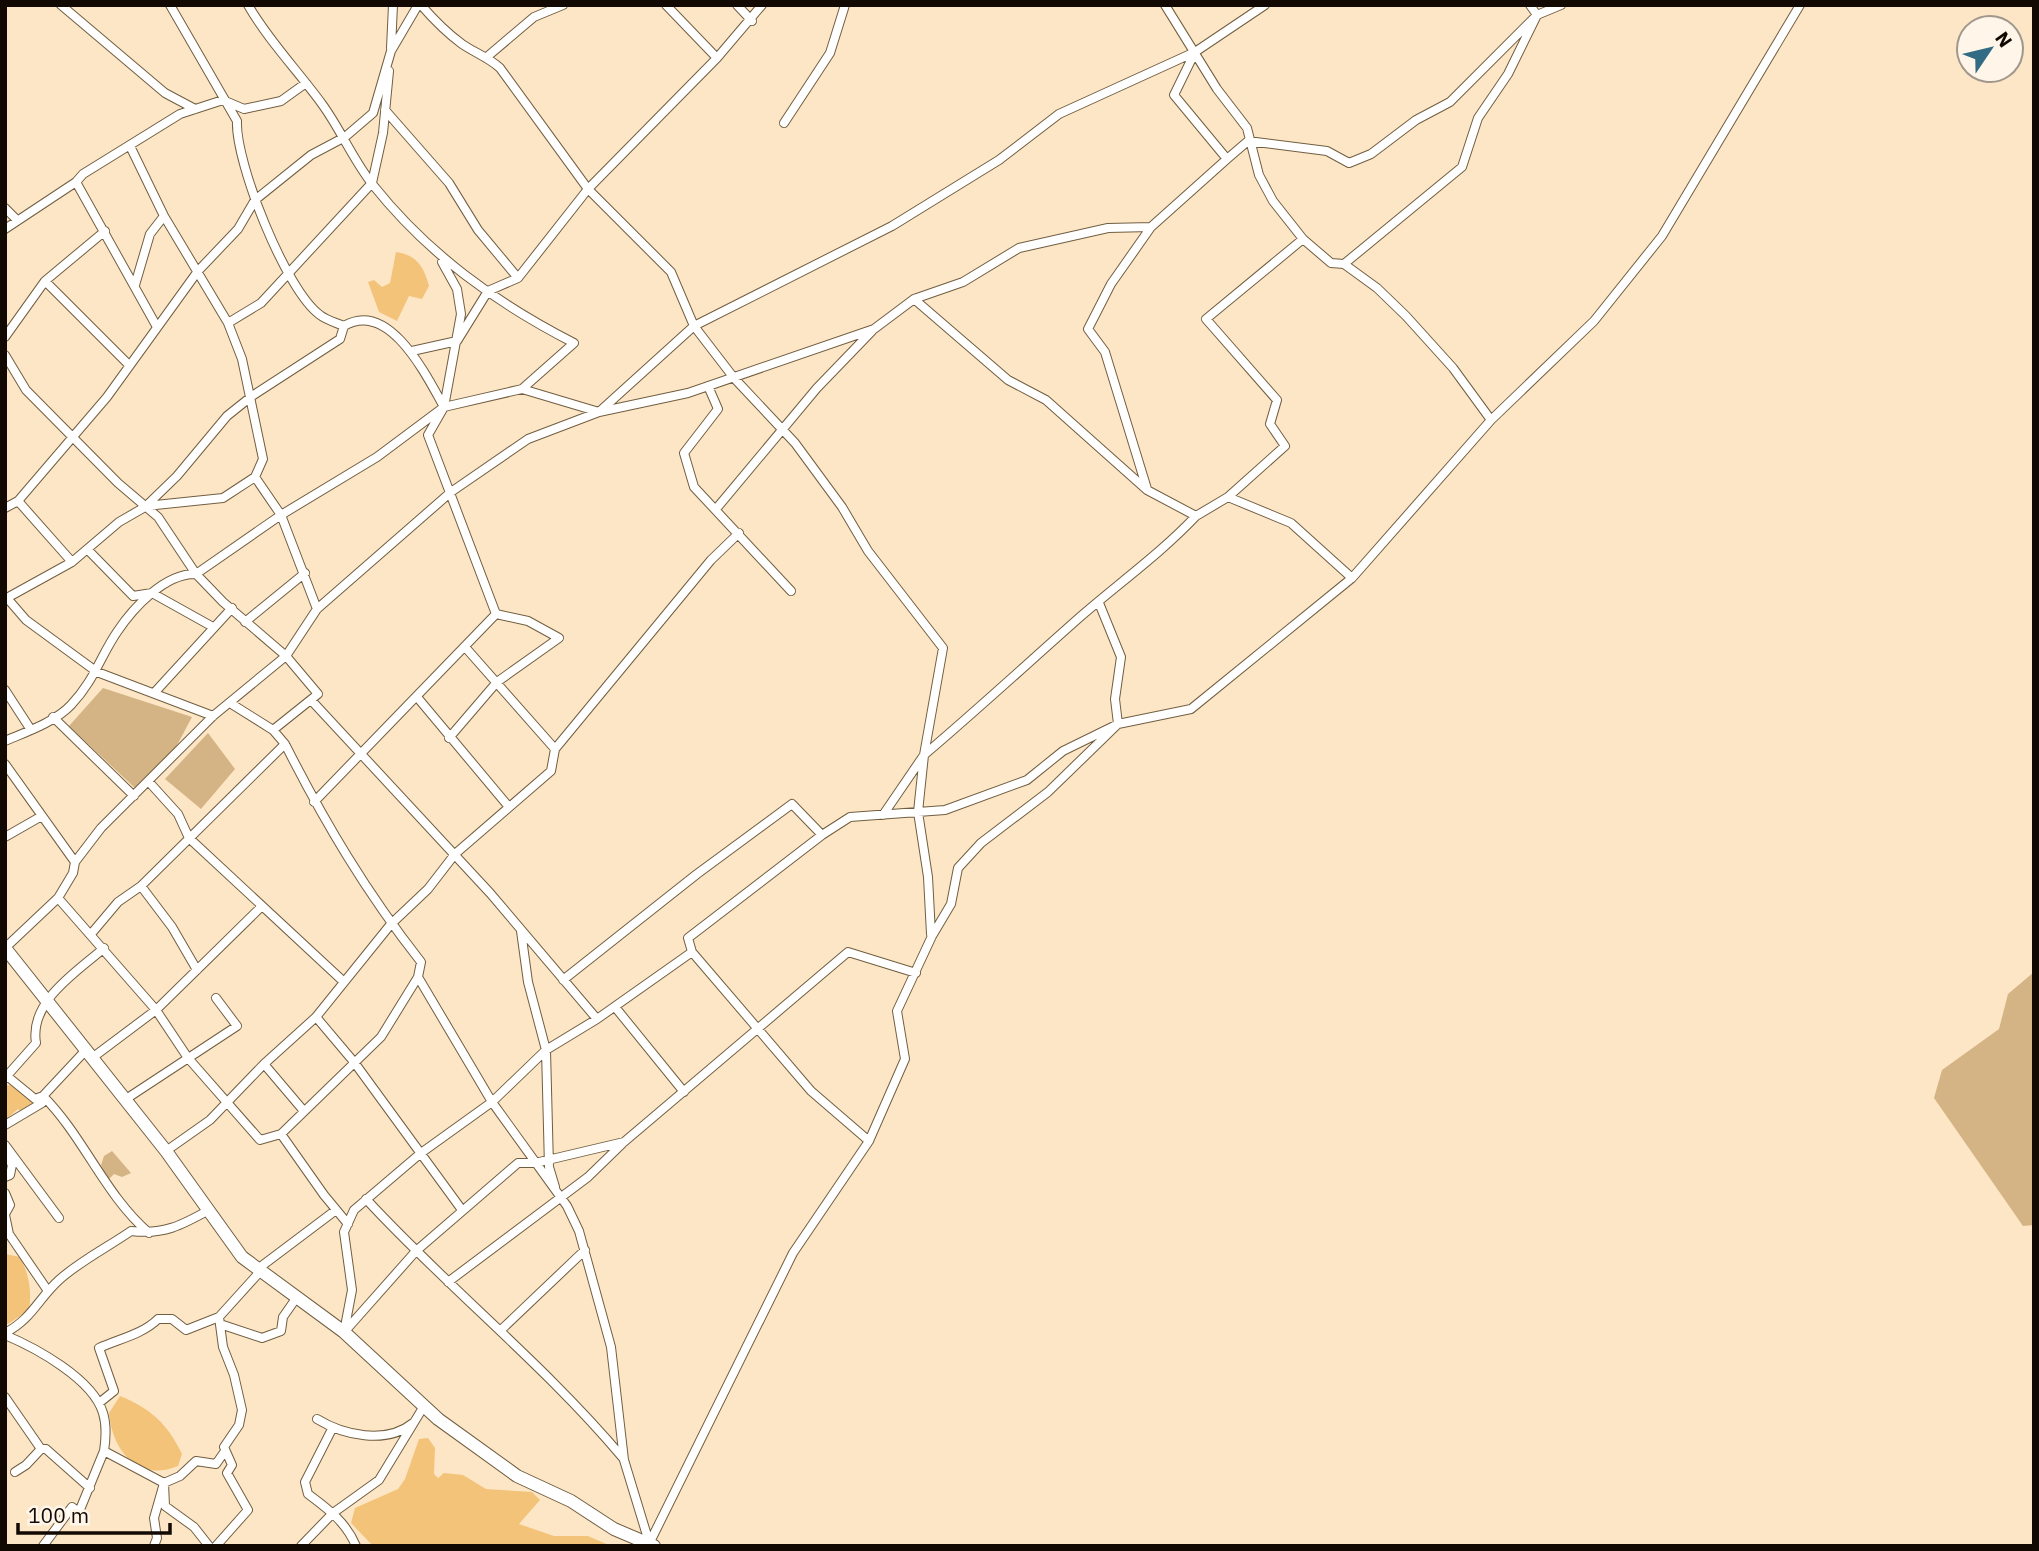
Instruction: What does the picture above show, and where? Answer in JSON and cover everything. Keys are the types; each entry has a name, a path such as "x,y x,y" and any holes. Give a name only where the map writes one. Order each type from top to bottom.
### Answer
{"street":[{"path":"61,5 165,93 195,109"},
{"path":"170,5 237,121 236,140 255,200 290,275 308,304 320,316 344,326"},
{"path":"5,741 31,730 70,707 97,672 116,632 152,593 182,573 196,574 281,515 377,457 444,407 522,389 574,343 488,291 440,257 372,183 345,137 248,5"},
{"path":"228,323 261,303 290,275 372,183 385,110 393,5"},
{"path":"5,509 18,501 75,437 198,271 238,229 255,200 311,156 345,137 373,113 391,51 420,5 437,24 465,46 488,56 526,100 588,189 671,272 694,326 734,378 794,443 842,507 868,551 943,648 924,755 918,812 928,877 932,936"},
{"path":"488,56 534,17 563,5"},
{"path":"666,5 717,58"},
{"path":"737,5 752,20"},
{"path":"412,352 457,341 488,291 518,278 588,189 717,58 762,5"},
{"path":"785,123 830,53 845,5"},
{"path":"1165,5 1247,128 1248,141 1259,175 1273,201 1303,239 1331,263 1344,264 1377,288 1406,316 1452,368 1491,420"},
{"path":"599,412 694,326 892,226 999,160 1059,114 1195,52 1265,5"},
{"path":"1530,5 1537,15"},
{"path":"1147,489 1105,352 1088,329 1111,284 1151,227 1248,141 1327,151 1349,163 1371,154 1416,120 1450,102 1537,15 1561,5"},
{"path":"869,1141 811,1091 692,952 688,938 821,835 850,817 945,810 1027,780 1063,751 1118,724 1191,709 1352,578 1491,420 1594,321 1662,236 1800,5"},
{"path":"1344,264 1462,167 1478,118 1508,74 1537,15"},
{"path":"1195,52 1174,95 1227,159"},
{"path":"5,229 76,182 83,174 180,114 223,100 244,109 281,101 306,83"},
{"path":"385,110 449,183 478,230 518,278"},
{"path":"130,146 164,216 228,323 252,396 263,459 255,477 223,498 145,507"},
{"path":"76,182 157,327"},
{"path":"5,208 17,220"},
{"path":"135,285 150,234 164,216"},
{"path":"716,509 782,430 874,329 914,299 963,282 1019,248 1108,228 1151,227"},
{"path":"5,337 45,281 105,231"},
{"path":"883,815 924,755 1155,557 1196,516 1228,497 1285,446 1270,425 1277,400 1206,319 1303,239"},
{"path":"440,257 457,289 461,314 444,407 428,435 496,614"},
{"path":"45,281 129,365"},
{"path":"914,299 1008,380 1046,400 1147,489 1196,516"},
{"path":"213,716 97,672 33,626 6,599 72,562 120,522 145,507 177,476 216,425 252,396 340,339 344,326 357,318 374,319 412,352 444,407"},
{"path":"650,1545 614,1529 571,1501 517,1476 424,1406 344,1332 242,1257 126,1099 47,999 7,954 58,898 73,873 75,862 101,828 213,716 286,656 317,609 451,492 528,439 599,412 734,378 874,329"},
{"path":"5,355 26,390 166,527 196,574 245,622 286,656 318,694 274,730"},
{"path":"708,386 718,409 684,453 694,487 791,591"},
{"path":"522,389 599,412"},
{"path":"255,477 281,515 317,609"},
{"path":"1228,497 1291,523 1352,578"},
{"path":"18,501 72,562"},
{"path":"166,1151 228,1104 264,1064 316,1017 391,924 428,889 455,854 551,771 555,749 711,560 739,533"},
{"path":"88,550 133,596 152,593 212,627"},
{"path":"245,622 305,573"},
{"path":"1099,603 1121,657 1115,699 1118,724"},
{"path":"155,692 232,608"},
{"path":"314,802 496,614"},
{"path":"449,738 497,682 559,638 528,621 496,614"},
{"path":"465,647 555,749"},
{"path":"5,690 31,730"},
{"path":"417,697 509,807"},
{"path":"311,700 455,854 597,1019"},
{"path":"58,898 156,1010 189,1058 260,1140 281,1134 381,1037 418,977 421,962 360,881 314,802 285,744 274,730 230,703"},
{"path":"53,717 134,796"},
{"path":"650,1545 793,1253 869,1141 905,1059 897,1011 932,936 951,904 958,868 981,843 1048,792 1118,724"},
{"path":"91,934 118,902 141,886 285,744"},
{"path":"5,764 40,817 75,862"},
{"path":"149,782 178,814 189,838 344,982"},
{"path":"563,980 697,874 792,804 821,835"},
{"path":"5,837 40,817"},
{"path":"141,886 172,927 197,970"},
{"path":"104,948 47,999 34,1031 36,1043 6,1077 34,1099 43,1096 89,1054 156,1010 261,907"},
{"path":"520,928 528,982 546,1050 550,1158 559,1195"},
{"path":"344,1332 352,1290 344,1232 354,1210 421,1153 492,1102 546,1050 615,1007 692,952"},
{"path":"448,1282 624,1142 848,952 916,974"},
{"path":"418,977 492,1102 559,1195 585,1250 611,1347 624,1460 650,1545"},
{"path":"126,1099 236,1026 216,998"},
{"path":"615,1007 684,1092"},
{"path":"316,1017 354,1062 461,1210"},
{"path":"264,1064 303,1110"},
{"path":"5,1125 42,1103 43,1096"},
{"path":"43,1096 63,1115 116,1199 149,1233"},
{"path":"281,1134 348,1224"},
{"path":"344,1332 416,1251 518,1163 535,1163 624,1142"},
{"path":"5,1145 60,1218"},
{"path":"5,1152 12,1165 10,1175 5,1177"},
{"path":"5,1193 10,1205 5,1215 9,1242 48,1291"},
{"path":"366,1199 416,1251 582,1410 624,1460"},
{"path":"43,1546 72,1507 79,1512 104,1451 106,1434 99,1403 57,1360 5,1334 38,1309 48,1291 62,1277 131,1231 149,1233 182,1227 209,1210"},
{"path":"99,1403 114,1391 99,1348 130,1334 147,1331 158,1319 172,1320 186,1330 219,1321 257,1275 259,1268 336,1210"},
{"path":"501,1331 585,1250"},
{"path":"219,1321 262,1338 281,1331 283,1317 297,1297"},
{"path":"104,1451 164,1482 180,1476 196,1461 216,1464 242,1418 234,1375 223,1347 219,1321"},
{"path":"5,1397 41,1449 46,1449 90,1488"},
{"path":"301,1546 333,1513 379,1480 424,1406"},
{"path":"317,1419 332,1429 384,1436 415,1421"},
{"path":"332,1429 305,1482 308,1494 333,1513 350,1531 356,1546"},
{"path":"15,1472 41,1449"},
{"path":"216,1546 248,1510 227,1473 232,1465 225,1451"},
{"path":"154,1546 157,1538 155,1518 164,1482"},
{"path":"164,1482 165,1506 194,1527 209,1546"}],"shaded area":[{"path":"396,252 409,256 418,263 429,286 422,299 409,296 397,321 379,312 368,282 374,280 382,287 390,283"},
{"path":"103,688 192,717 174,751 137,790 69,726"},
{"path":"208,733 235,769 201,809 165,779"},
{"path":"2034,972 2034,1225 2023,1226 1934,1098 1942,1070 1999,1029 2008,994"},
{"path":"10,1085 41,1101 23,1112 18,1109 5,1120 5,1086"},
{"path":"112,1151 131,1173 122,1177 114,1174 108,1180 101,1165 104,1156"},
{"path":"5,1254 20,1257 30,1289 29,1310 8,1324 5,1321"},
{"path":"120,1396 149,1412 171,1434 182,1454 178,1466 151,1470 139,1466 122,1451 115,1439 109,1413"},
{"path":"428,1438 435,1448 434,1474 438,1478 444,1473 463,1475 486,1489 532,1492 540,1500 519,1524 554,1536 588,1536 611,1546 373,1546 351,1523 355,1508 398,1489 405,1479 419,1439"}]}
